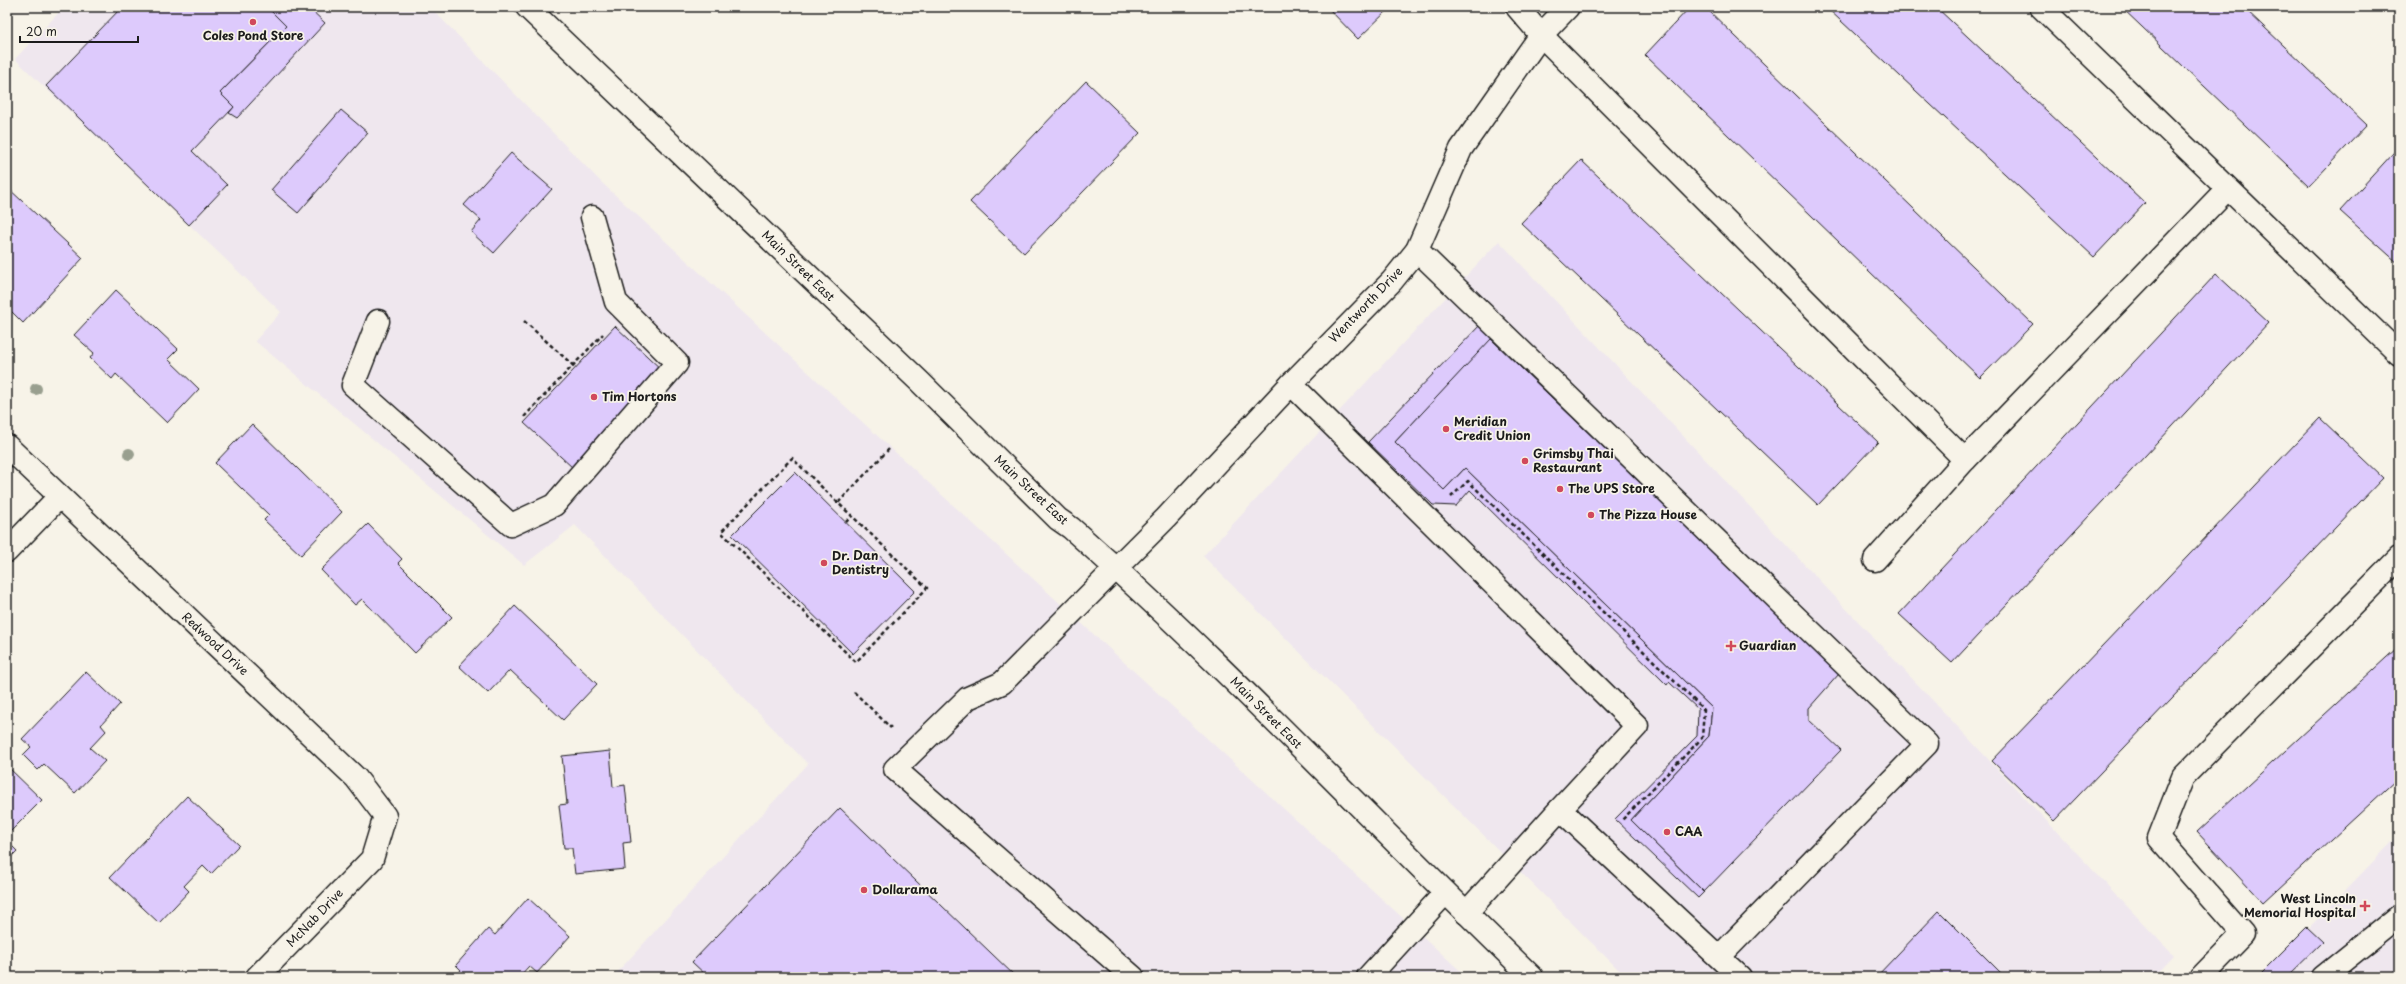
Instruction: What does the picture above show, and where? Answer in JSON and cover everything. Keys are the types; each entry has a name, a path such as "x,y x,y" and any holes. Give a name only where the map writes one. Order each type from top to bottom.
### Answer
{"street":[{"name":"Main Street East","path":"527,7 920,382 1058,519 1071,528 1177,624 1445,893 1532,977"},
{"path":"1517,7 1541,35 1965,460"},
{"name":"Wentworth Drive","path":"1133,977 895,769 968,698 1002,684 1166,518 1291,384 1392,280 1417,250 1461,149 1541,35 1568,7"},
{"path":"2041,7 2227,189 2399,354"},
{"path":"1875,560 1965,460 2227,189"},
{"path":"378,321 353,385 511,524 554,505 677,363 616,302 592,216"},
{"path":"1417,250 1927,744 1720,957"},
{"path":"1291,384 1637,726 1466,913"},
{"name":"Redwood Drive","path":"7,446 356,778 386,816 372,859"},
{"path":"7,551 59,497"},
{"path":"2201,977 2243,934 2159,838 2183,777 2399,558"},
{"path":"1560,809 1740,977"},
{"name":"McNab Drive","path":"257,977 372,859"},
{"path":"1368,977 1445,893"},
{"path":"2323,977 2399,916"}],"path":[{"path":"524,321 576,368"},
{"path":"524,417 604,333"},
{"path":"838,503 889,449"},
{"path":"792,458 852,516 927,588 856,662 721,532 792,458"},
{"path":"846,522 852,516"},
{"path":"854,692 915,750"}],"shaded area":[{"path":"64,7 430,7 601,182 1467,977 613,977 808,764 575,525 524,565 255,341 281,312 15,59"},
{"path":"1499,241 2174,956 2154,977 1626,977 1203,556"},
{"name":"West Lincoln Memorial Hospital","path":"2399,835 2399,977 2261,977"}],"building":[{"path":"122,7 267,7 286,26 220,93 234,107 192,151 227,185 189,225 46,86"},
{"path":"267,7 308,7 325,23 237,118 229,113 234,107 220,93 286,26"},
{"path":"1327,7 1391,7 1358,39"},
{"path":"1690,7 1705,7 2033,324 1980,378 1645,55"},
{"path":"1826,7 1936,7 2145,203 2094,257"},
{"path":"2121,7 2243,7 2367,125 2309,186"},
{"path":"1086,81 1140,133 1024,253 970,202"},
{"path":"341,110 368,133 298,213 271,190"},
{"path":"2394,152 2399,157 2399,264 2340,211"},
{"path":"511,153 552,189 494,253 471,232 481,220 464,205"},
{"path":"1581,160 1878,442 1818,505 1521,223"},
{"path":"7,187 83,258 23,323 7,307"},
{"path":"2216,274 2269,323 1952,663 1899,614"},
{"path":"116,290 178,349 168,359 199,389 167,423 116,374 112,379 90,358 94,353 74,335"},
{"path":"1481,324 1494,337 1395,442 1444,490 1465,468 1712,708 1709,736 1631,820 1704,892 1698,898 1615,819 1697,736 1698,709 1669,682 1667,685 1470,490 1456,506 1433,505 1368,442"},
{"name":"Tim Hortons","path":"615,326 663,371 573,468 524,423"},
{"path":"1491,339 1839,674 1809,708 1809,720 1841,750 1704,892 1631,820 1709,736 1712,708 1465,468 1444,490 1395,442"},
{"path":"2320,418 2383,478 2054,821 1992,761"},
{"path":"252,424 342,512 301,555 264,520 269,515 215,463"},
{"name":"Dr. Dan Dentistry","path":"795,472 915,591 853,654 732,535"},
{"path":"368,524 402,559 398,563 452,617 415,653 362,599 355,605 321,570"},
{"path":"515,606 597,684 563,720 510,670 488,693 459,666"},
{"path":"2399,646 2399,777 2263,903 2197,832"},
{"path":"86,672 120,704 101,725 106,731 90,748 105,761 75,793 44,764 38,770 23,755 31,747 22,739"},
{"path":"610,751 613,787 625,785 631,842 623,843 625,869 575,874 572,848 564,848 559,805 567,804 562,756"},
{"path":"7,766 42,800 7,835"},
{"path":"187,796 239,845 211,874 203,866 184,886 189,891 159,923 110,877"},
{"path":"840,808 1016,977 708,977 692,962"},
{"path":"7,841 17,851 7,861"},
{"path":"528,898 570,936 537,973 529,966 519,977 455,977 461,970 456,965 488,929 495,935"},
{"path":"1939,911 2005,977 1876,977"},
{"path":"2307,927 2323,942 2287,977 2257,977"}],"place":[{"name":"Coles Pond Store","path":"253,22"},
{"name":"Tim Hortons","path":"594,397"},
{"name":"Meridian Credit Union","path":"1446,429"},
{"name":"Grimsby Thai Restaurant","path":"1525,461"},
{"name":"The UPS Store","path":"1560,489"},
{"name":"The Pizza House","path":"1591,515"},
{"name":"Dr. Dan Dentistry","path":"824,563"},
{"name":"Guardian","path":"1731,646"},
{"name":"CAA","path":"1667,832"},
{"name":"Dollarama","path":"864,890"},
{"name":"West Lincoln Memorial Hospital","path":"2365,906"}]}
